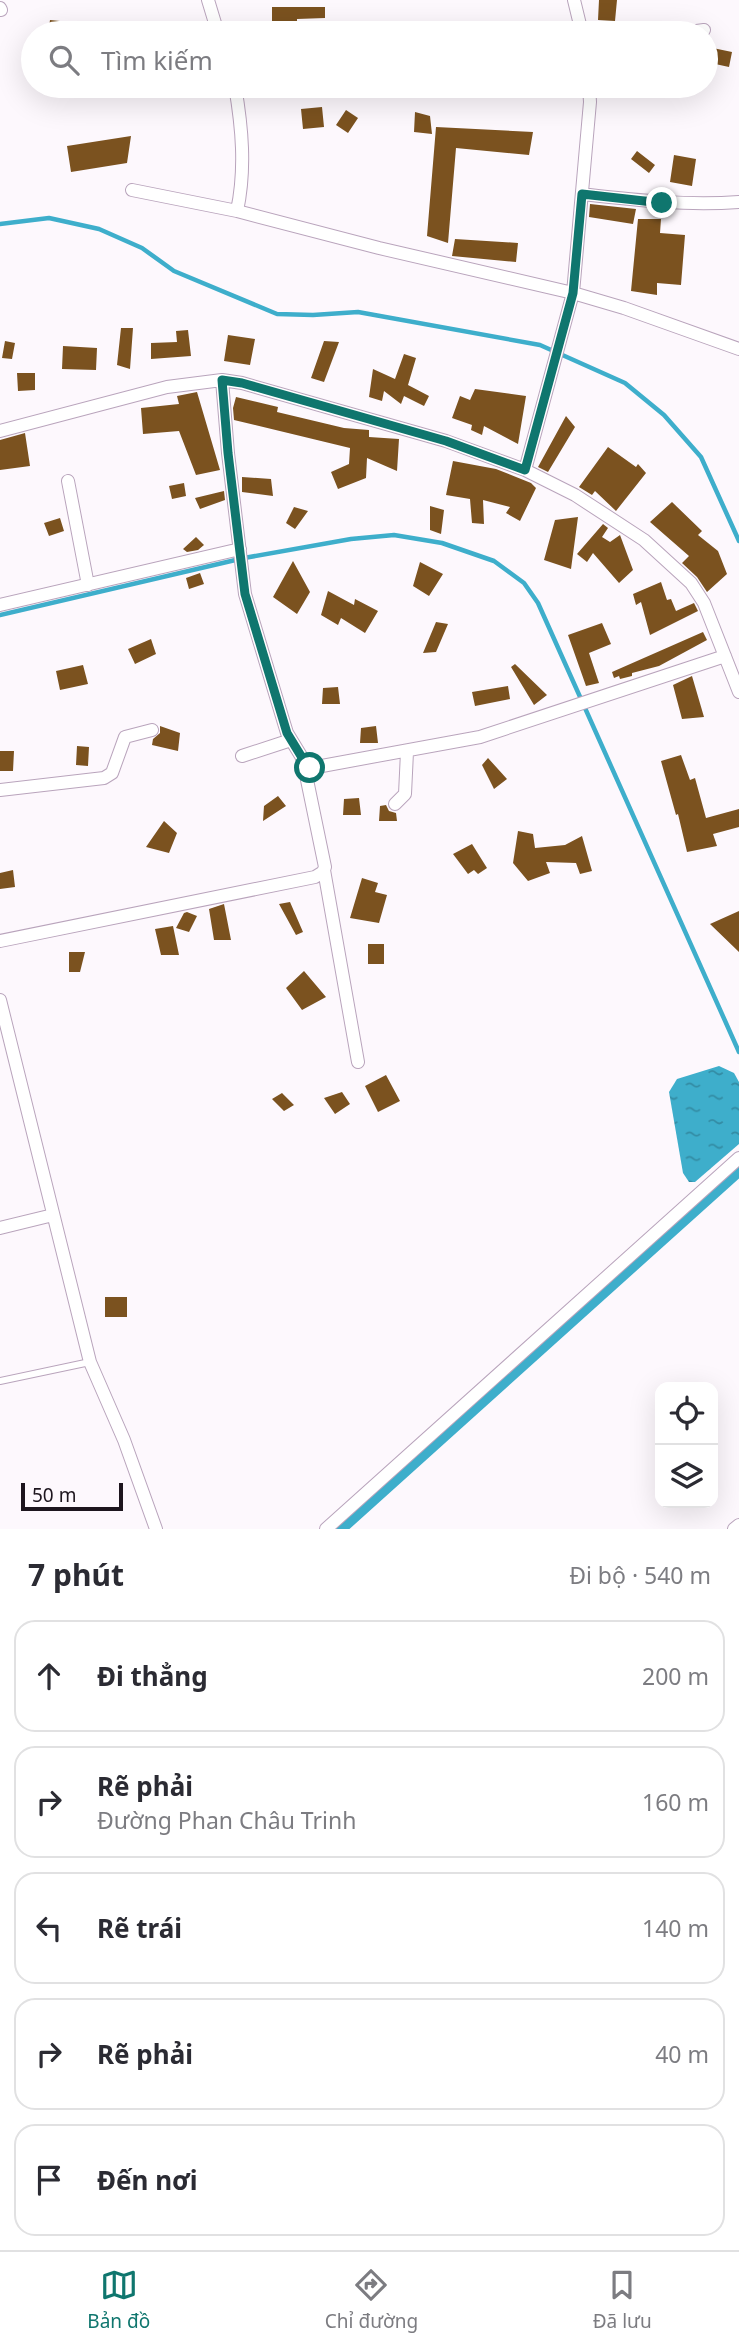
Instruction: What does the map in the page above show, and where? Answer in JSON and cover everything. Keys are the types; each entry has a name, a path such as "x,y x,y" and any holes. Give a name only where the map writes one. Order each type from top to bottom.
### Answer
{"street":[{"path":"208,0 214,21"},
{"path":"574,0 579,21"},
{"path":"236,98 243,146 242,187 237,211"},
{"path":"525,470 573,293 590,98"},
{"path":"132,190 237,211 379,248 573,293 739,349"},
{"path":"582,194 662,203 706,205 739,202"},
{"path":"222,380 245,594 291,740 309,769"},
{"path":"0,431 167,387 222,380 242,383 446,441 525,470 575,495 644,540 691,583 704,603 739,692"},
{"path":"68,481 88,585"},
{"path":"0,605 240,551"},
{"path":"309,769 480,737 725,656"},
{"path":"0,790 104,778 113,773 125,737 152,730"},
{"path":"242,756 291,740"},
{"path":"395,804 405,794 407,752"},
{"path":"309,769 306,775 358,1062"},
{"path":"0,941 315,877 324,870"},
{"path":"0,1000 90,1362 124,1440 156,1529"},
{"path":"326,1529 739,1158"},
{"path":"0,1228 53,1215"},
{"path":"734,1529 739,1525"}],"lane":[{"path":"0,1381 90,1362"}],"water":[{"path":"719,1066 734,1073 739,1082 739,1144 695,1182 689,1182 683,1173 669,1092 677,1079"}],"building":[{"path":"599,0 617,0 615,21 598,20"},
{"path":"272,7 325,7 325,18 272,21"},
{"path":"718,49 732,52 729,67 718,65"},
{"path":"322,107 324,127 303,129 301,109"},
{"path":"346,110 358,118 348,133 336,125"},
{"path":"415,112 430,116 432,134 414,132"},
{"path":"436,127 533,132 529,155 456,148 448,243 427,236"},
{"path":"131,136 127,163 71,172 67,146"},
{"path":"637,151 655,165 649,173 631,159"},
{"path":"674,155 696,159 692,186 670,182"},
{"path":"590,204 636,209 633,224 589,217"},
{"path":"638,219 661,219 660,233 685,235 681,285 657,283 657,295 631,291"},
{"path":"455,239 518,243 516,262 452,256"},
{"path":"121,328 133,328 130,369 117,365"},
{"path":"188,330 191,356 151,359 151,343 177,342 176,331"},
{"path":"228,335 255,339 250,365 224,361"},
{"path":"5,341 15,343 12,359 2,358"},
{"path":"324,341 339,342 324,382 311,378"},
{"path":"63,346 97,348 96,370 62,369"},
{"path":"404,354 416,358 408,385 429,396 424,406 404,396 401,404 384,391 382,401 369,397 373,369 395,379"},
{"path":"17,373 35,373 35,390 18,391"},
{"path":"475,389 526,396 518,444 484,426 482,435 471,430 472,425 452,418 460,396 470,400"},
{"path":"197,392 220,470 196,475 179,431 143,434 141,408 179,404 177,396"},
{"path":"236,397 278,407 277,412 344,428 369,430 369,437 399,439 397,471 367,458 366,478 338,489 331,472 349,464 350,448 234,420"},
{"path":"566,416 575,427 548,472 538,467"},
{"path":"25,433 30,466 0,470 0,440"},
{"path":"608,447 636,467 638,464 646,473 616,511 595,491 592,495 579,487"},
{"path":"453,461 496,469 531,483 536,488 520,521 506,513 510,507 483,500 484,524 472,523 470,499 446,495"},
{"path":"242,477 271,479 273,496 242,492"},
{"path":"184,483 186,496 172,499 169,486"},
{"path":"224,491 225,500 200,509 195,498"},
{"path":"672,502 702,531 698,535 718,551 727,574 707,592 697,577 682,563 689,556 650,522"},
{"path":"430,506 444,510 441,534 430,530"},
{"path":"294,507 308,511 295,529 286,523"},
{"path":"578,517 571,569 544,560 555,520"},
{"path":"60,518 64,531 49,536 44,523"},
{"path":"603,524 608,528 602,537 610,542 620,535 633,570 619,583 593,553 587,562 577,554"},
{"path":"196,537 204,545 198,550 187,552 183,549"},
{"path":"293,561 310,592 297,614 273,597"},
{"path":"420,562 443,574 429,596 413,586"},
{"path":"200,573 204,584 189,589 186,578"},
{"path":"661,582 667,600 671,599 676,611 694,603 698,611 650,635 641,602 636,605 633,594"},
{"path":"328,591 354,605 355,599 378,611 365,633 341,618 338,625 321,615"},
{"path":"436,622 448,624 436,652 423,653"},
{"path":"602,623 611,644 589,653 599,683 586,686 568,635"},
{"path":"703,632 707,640 659,666 632,673 632,676 614,678 612,672"},
{"path":"151,639 156,654 135,664 128,649"},
{"path":"515,664 547,695 534,705 511,667"},
{"path":"83,665 88,684 60,690 56,671"},
{"path":"692,676 704,717 682,719 673,685"},
{"path":"508,686 510,699 475,706 472,692"},
{"path":"338,687 340,704 322,704 323,688"},
{"path":"160,726 180,733 178,751 152,745 153,739 160,733"},
{"path":"376,726 378,743 360,743 361,728"},
{"path":"77,746 89,747 88,766 76,765"},
{"path":"0,751 14,751 13,771 0,771"},
{"path":"681,755 690,780 695,778 706,818 739,809 739,827 713,834 717,846 687,852 661,761"},
{"path":"488,758 507,779 494,789 482,765"},
{"path":"278,796 286,806 263,821 264,806"},
{"path":"359,798 361,815 343,815 344,799"},
{"path":"386,805 389,811 396,813 397,821 379,821 380,806"},
{"path":"164,821 177,833 169,853 146,847"},
{"path":"518,831 533,834 535,848 565,845 582,836 592,871 580,874 576,863 546,862 550,873 528,881 513,863"},
{"path":"472,844 487,868 478,874 474,870 468,874 453,854"},
{"path":"13,870 15,887 0,889 0,873"},
{"path":"362,878 378,883 375,892 387,895 379,923 350,918"},
{"path":"290,902 303,932 296,935 279,904"},
{"path":"224,904 231,940 214,940 209,909"},
{"path":"739,911 739,952 710,924"},
{"path":"187,912 197,916 189,932 176,928"},
{"path":"173,926 179,955 161,955 155,929"},
{"path":"368,944 384,944 384,964 368,964"},
{"path":"69,952 85,952 80,972 69,972"},
{"path":"304,971 326,997 302,1010 286,988"},
{"path":"386,1075 400,1101 378,1112 365,1086"},
{"path":"342,1092 350,1104 335,1114 324,1098"},
{"path":"282,1093 294,1105 284,1111 272,1099"},
{"path":"105,1297 127,1297 127,1317 105,1317"}],"waterway":[{"path":"0,224 49,218 99,229 142,248 174,271 277,314 358,312 540,345 625,383 664,415 701,457 739,541"},
{"path":"0,615 244,558 351,539 394,535 442,543 494,561 524,583 538,603 739,1052"},
{"path":"339,1529 739,1169"}],"route":[{"path":"310,768 293,746 287,733 245,594 222,380 242,383 446,441 525,470 573,293 582,194 662,203"}]}
